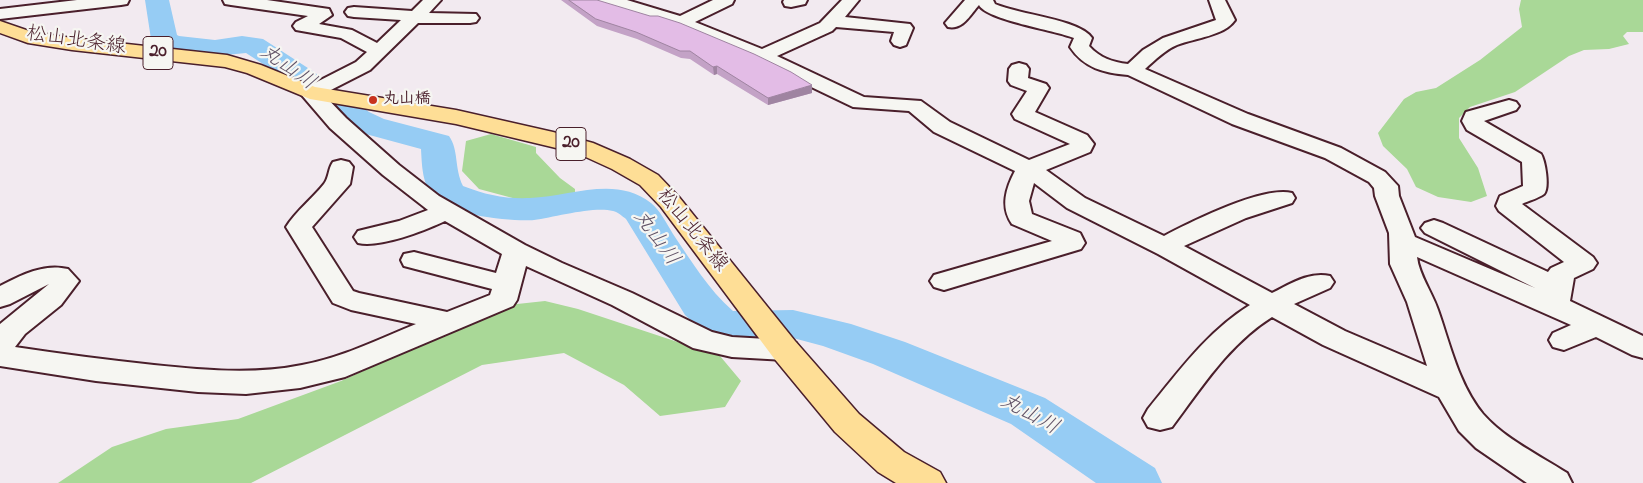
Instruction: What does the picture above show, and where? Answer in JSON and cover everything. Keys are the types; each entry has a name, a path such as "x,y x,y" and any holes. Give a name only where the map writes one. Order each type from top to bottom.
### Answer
{"main road":[{"name":"松山北条線","path":"0,27 28,37 72,44 227,61 254,69 311,93 456,117 545,137 585,148 621,164 649,180 670,202 784,349 846,423 891,462 927,483"}],"street":[{"path":"0,14 120,0"},
{"path":"231,0 323,12 323,15 302,26 346,34 372,48 383,49"},
{"path":"433,0 383,49 354,72 311,93 338,122 391,170 430,201 516,251 552,269 622,299 704,341 732,347 784,349"},
{"path":"604,0 681,22 762,56 847,99 860,103 914,105 942,127 956,135 1007,156 1076,203 1334,338 1450,389"},
{"path":"681,22 726,0"},
{"path":"762,56 815,32 833,21 851,0"},
{"path":"954,23 974,0"},
{"path":"986,0 988,7 1006,15 1044,22 1080,34 1083,38 1079,48 1089,58 1112,68 1132,70 1214,108 1334,153 1365,168 1377,177 1386,186 1387,196 1402,233 1404,264 1421,302 1450,389 1471,422 1488,439 1554,483"},
{"path":"1132,70 1150,54 1169,42 1222,24 1226,20 1217,0"},
{"path":"354,12 415,17 470,18"},
{"path":"833,21 904,28 900,42"},
{"path":"944,281 1072,244 1071,239 1021,219 1017,209 1016,194 1029,170 1082,147 1083,144 1079,140 1023,114 1039,88 1018,81 1019,69"},
{"path":"1509,106 1474,117 1473,121 1475,125 1534,159 1535,189 1509,202 1508,206 1583,263 1561,274 1556,296"},
{"path":"341,167 338,184 299,227 343,297 351,301 450,322"},
{"path":"1163,247 1257,204 1284,198"},
{"path":"367,237 420,224 446,210"},
{"path":"1434,228 1556,296 1596,325 1643,348"},
{"path":"1403,241 1519,292 1556,296"},
{"path":"0,350 3,356 96,370 198,381 246,383 300,377 334,369 503,300 516,251"},
{"path":"414,260 507,284"},
{"path":"0,298 34,280 49,275 58,275 65,282 60,291 15,325 4,337 0,346"},
{"path":"1160,418 1218,348 1239,326 1270,305 1320,282"},
{"path":"1564,340 1596,325"}],"green space":[{"path":"1521,0 1643,0 1643,32 1627,32 1623,36 1629,44 1609,49 1584,50 1569,56 1515,92 1470,107 1459,118 1459,138 1478,168 1487,196 1471,202 1438,197 1416,187 1407,169 1383,146 1378,133 1404,99 1416,92 1436,88 1480,60 1522,27 1519,9"},
{"path":"491,134 536,147 536,153 560,178 575,189 575,202 520,200 479,189 462,171 466,141"},
{"path":"545,301 578,309 720,356 741,381 725,407 660,416 624,385 564,353 482,365 251,483 58,483 112,447 166,429 238,419 341,381 508,305"}],"building":[{"path":"569,0 597,0 680,23 754,54 791,72 812,85 768,98 717,66 713,67 690,51 680,51 636,32 596,19"}],"waterway":[{"name":"丸山川","path":"157,0 164,39 173,44 215,48 242,44 253,45 301,76 358,119 373,126 437,143 440,175 449,193 476,204 503,209 532,209 600,199 624,201 640,212 700,305 723,326 793,324 835,334 889,353 1028,411 1136,483"}],"place":[{"name":"丸山橋","path":"373,100"}]}
